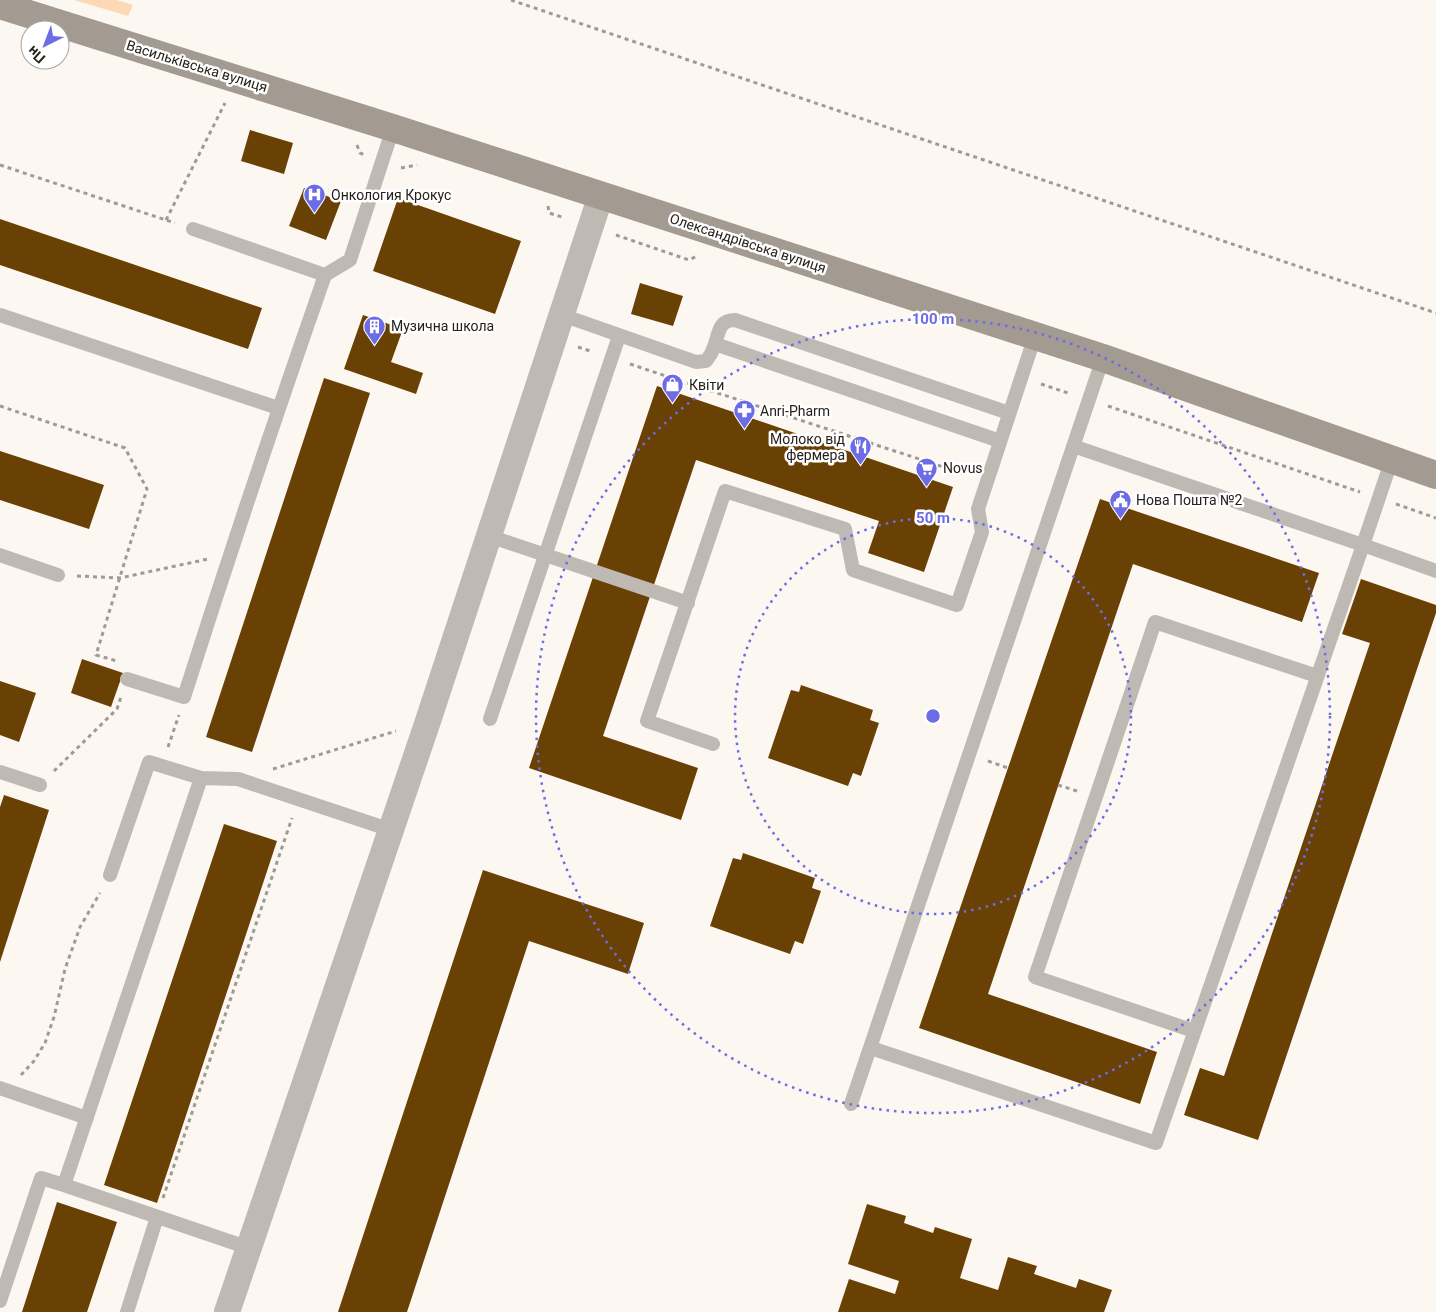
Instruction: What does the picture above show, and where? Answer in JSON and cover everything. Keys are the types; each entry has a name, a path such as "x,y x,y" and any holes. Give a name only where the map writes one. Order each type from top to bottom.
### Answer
{"street":[{"name":"Васильківська вулиця","path":"0,5 393,128"},
{"name":"Олександрівська вулиця","path":"393,128 1102,358 1436,475"},
{"path":"227,1312 428,722 601,195"}],"lane":[{"path":"127,679 184,698 278,408 325,275 350,260 393,128"},
{"path":"193,229 325,275"},
{"path":"0,315 278,408"},
{"path":"558,327 619,336 696,362 706,361 711,354 722,324 728,320 735,320 1009,413"},
{"path":"490,719 619,336"},
{"path":"713,744 647,721 725,491 845,530 853,570 957,605 982,532 978,508 1034,336"},
{"path":"715,344 1000,441"},
{"path":"851,1104 1102,358"},
{"path":"1073,446 1436,571"},
{"path":"871,1048 1156,1143 1392,459"},
{"path":"489,536 688,603"},
{"path":"0,555 58,575"},
{"path":"1194,1031 1035,977 1155,622 1317,676"},
{"path":"110,875 149,762 201,778 238,779 391,830"},
{"path":"0,772 40,785"},
{"path":"64,1185 201,778"},
{"path":"3,1089 87,1118"},
{"path":"0,1301 41,1178 249,1248"},
{"path":"128,1312 157,1218"}],"path":[{"path":"511,0 1436,313"},
{"path":"166,220 227,98"},
{"path":"0,165 193,229"},
{"path":"558,327 612,358 971,476"},
{"path":"1021,378 1436,518"},
{"path":"0,406 126,448 146,489 96,654 131,666 117,709 40,785"},
{"path":"58,575 120,578 230,554"},
{"path":"161,766 184,698"},
{"path":"238,779 428,722"},
{"path":"157,1218 298,798"},
{"path":"3,1089 34,1061 45,1044 80,927 110,875"}],"shaded area":[{"path":"74,0 117,0 133,5 128,16"}],"building":[{"path":"250,130 293,143 284,174 241,161"},
{"name":"Онкология Крокус","path":"304,188 341,201 326,240 289,226"},
{"path":"398,198 521,241 495,314 373,271"},
{"path":"0,219 262,308 248,349 0,265"},
{"path":"640,283 683,296 673,326 631,314"},
{"name":"Музична школа","path":"363,315 403,329 391,362 423,373 416,394 344,369"},
{"path":"324,378 370,393 252,752 206,737"},
{"path":"657,386 953,487 924,572 868,553 879,521 696,460 603,736 698,768 681,820 529,768"},
{"path":"0,451 104,485 89,529 0,500"},
{"path":"1100,499 1319,573 1302,622 1133,564 988,994 1157,1052 1140,1104 919,1028"},
{"path":"1361,579 1436,605 1436,613 1258,1140 1184,1115 1200,1068 1224,1076 1370,643 1342,634"},
{"path":"82,659 123,673 111,707 71,693"},
{"path":"0,681 36,693 19,742 0,735"},
{"path":"801,685 873,710 870,720 879,723 861,776 853,773 848,786 768,758 791,690 799,692"},
{"path":"4,795 49,810 0,962 0,807"},
{"path":"224,824 277,841 157,1203 104,1185"},
{"path":"743,853 815,878 812,888 821,891 803,944 795,941 790,954 710,926 733,858 741,860"},
{"path":"483,870 644,923 628,974 529,941 407,1312 338,1312"},
{"path":"57,1202 117,1222 87,1312 22,1312"},
{"path":"867,1204 906,1216 904,1223 933,1233 935,1227 972,1239 960,1278 998,1290 1008,1257 1037,1266 1034,1274 1076,1288 1079,1279 1112,1290 1104,1312 838,1312 849,1279 895,1294 899,1281 848,1264"}],"place":[{"name":"Онкология Крокус","path":"315,214"},
{"name":"Музична школа","path":"375,345"},
{"name":"Квіти","path":"673,404"},
{"name":"Anri-Pharm","path":"744,430"},
{"name":"Молоко від фермера","path":"861,466"},
{"name":"Novus","path":"927,487"},
{"name":"Нова Пошта №2","path":"1120,519"}]}
